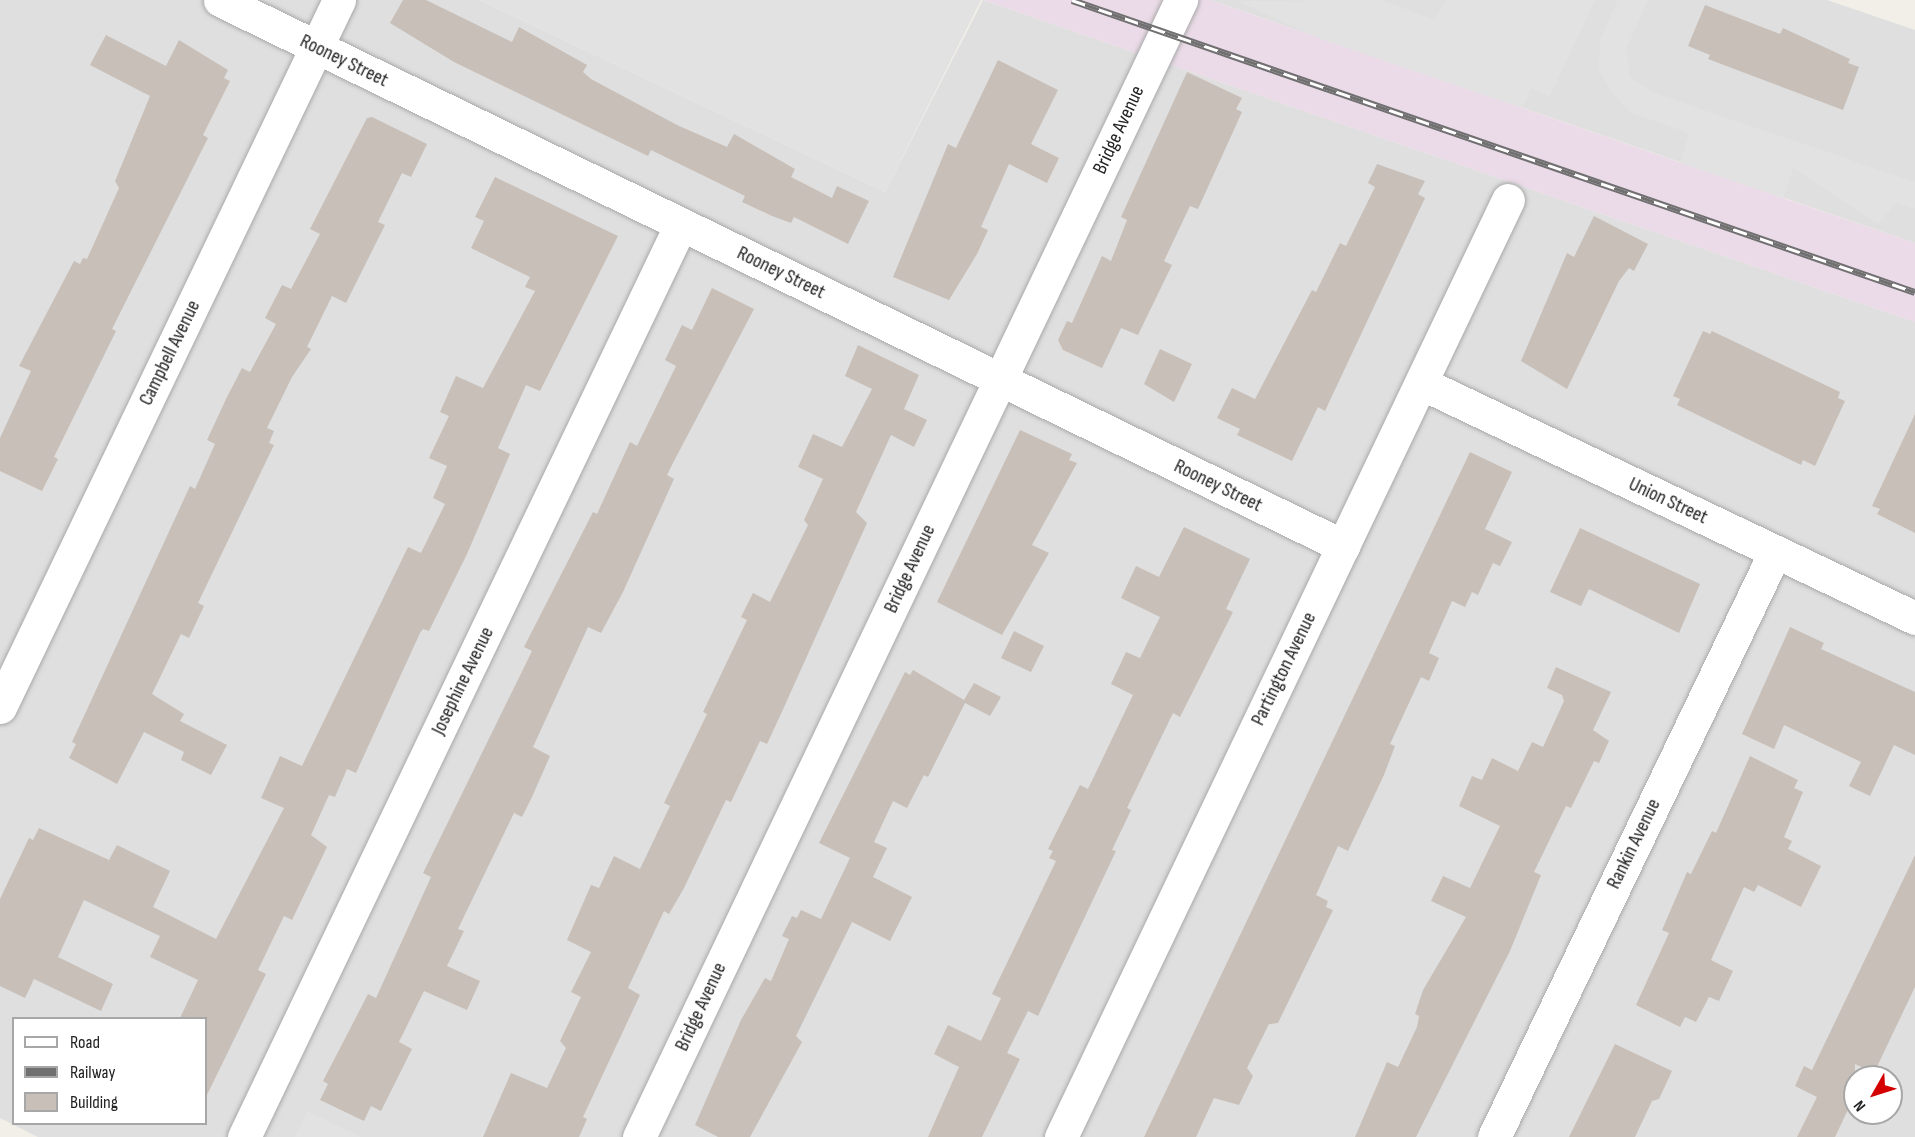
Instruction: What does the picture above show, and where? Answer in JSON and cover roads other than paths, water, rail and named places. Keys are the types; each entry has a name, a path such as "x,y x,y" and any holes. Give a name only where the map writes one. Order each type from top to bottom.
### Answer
{"street":[{"name":"Rooney Street","path":"220,0 1343,546"},
{"name":"Campbell Avenue","path":"0,707 339,0"},
{"name":"Bridge Avenue","path":"639,1137 1181,0"},
{"name":"Partington Avenue","path":"1061,1137 1508,200"},
{"name":"Josephine Avenue","path":"244,1137 681,224"},
{"name":"Union Street","path":"1421,383 1915,618"},
{"name":"Rankin Avenue","path":"1494,1137 1775,552"}],"railway":[{"path":"1072,0 1915,292"}]}
